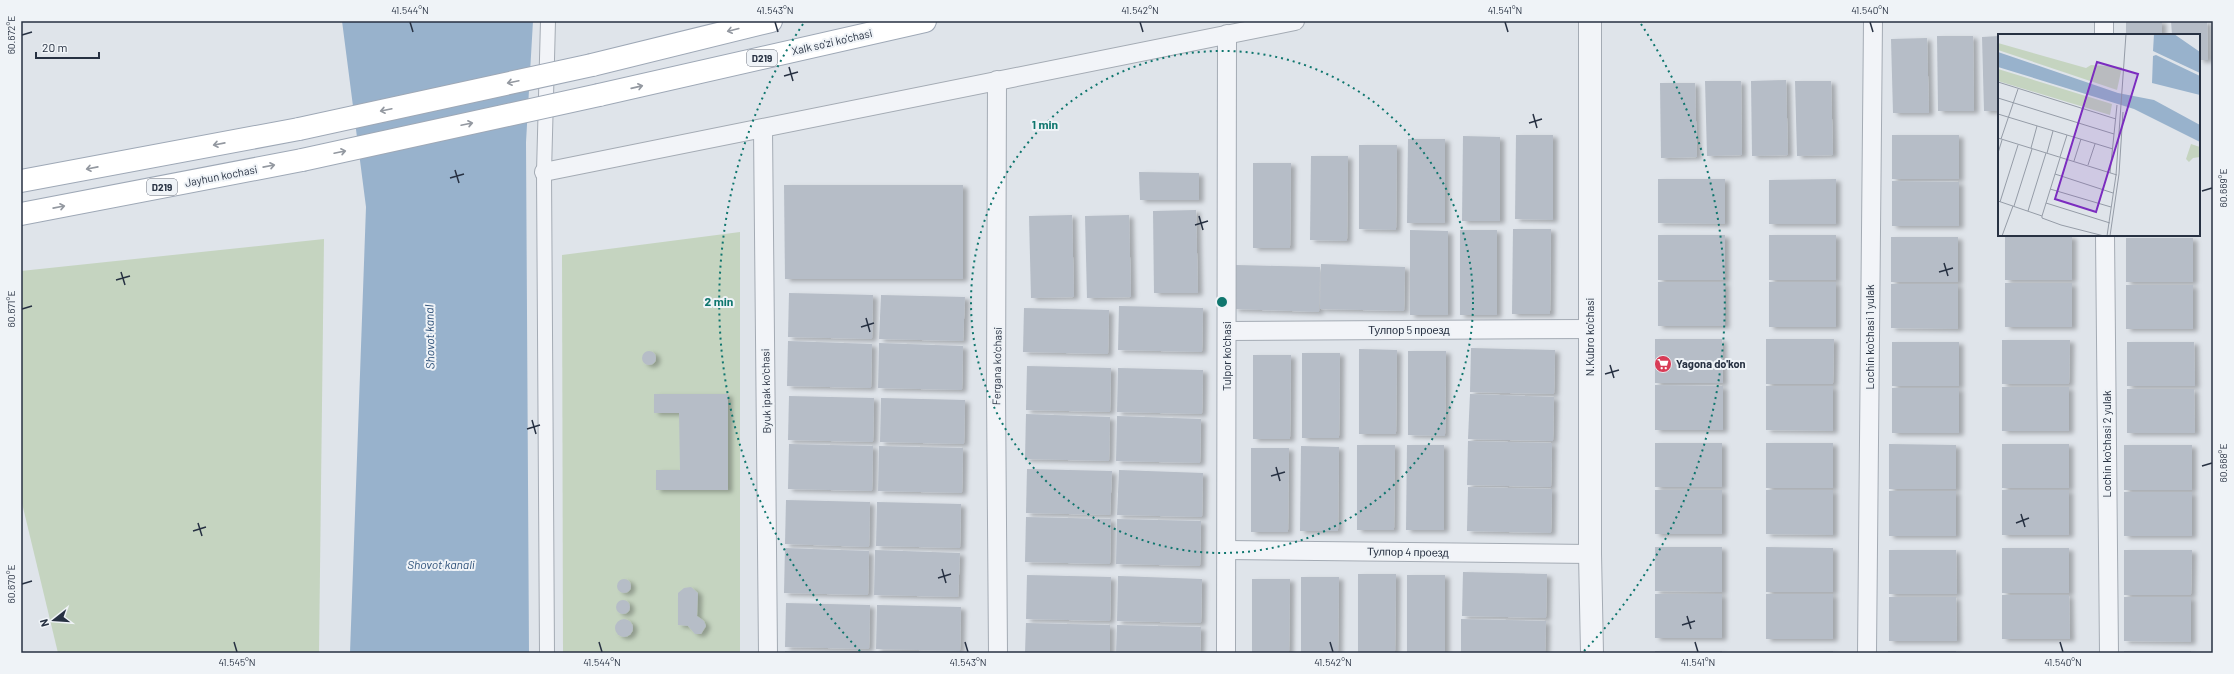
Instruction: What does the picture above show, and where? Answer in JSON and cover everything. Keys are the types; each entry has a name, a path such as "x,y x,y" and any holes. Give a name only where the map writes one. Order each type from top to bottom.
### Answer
{"main road":[{"path":"21,181 299,129 592,65 771,21"},
{"name":"Xalk so'zi ko'chasi","path":"302,160 599,95 925,21"},
{"name":"Jayhun kochasi","path":"21,214 302,160"}],"street":[{"path":"547,653 544,172 548,21"},
{"path":"544,172 1295,21"},
{"name":"N.Kubro ko'chasi","path":"1590,21 1590,554 1592,653"},
{"name":"Lochin ko'chasi 1 yulak","path":"1867,653 1873,21"},
{"path":"2104,21 2104,34"},
{"name":"Tulpor ko'chasi","path":"1226,653 1227,34"},
{"name":"Fergana ko'chasi","path":"997,80 998,359 996,393 998,653"},
{"name":"Byuk ipak ko'chasi","path":"763,129 768,653"},
{"name":"Lochin ko'chasi 2 yulak","path":"2105,236 2109,653"},
{"name":"Тулпор 5 проезд","path":"1227,331 1590,329"},
{"name":"Тулпор 4 проезд","path":"1227,550 1590,554"}],"green space":[{"path":"740,232 740,653 563,653 562,255"},
{"path":"324,239 319,653 58,653 21,499 21,271"}],"water":[{"name":"Shovot kanali","path":"342,21 533,21 526,142 529,653 350,653 366,207"}],"building":[{"path":"2126,21 2162,21 2162,34 2126,34"},
{"path":"2171,21 2207,21 2208,60 2200,60 2200,34 2172,34"},
{"path":"1937,36 1973,36 1974,111 1938,111"},
{"path":"1998,36 1998,111 1984,111 1982,37"},
{"path":"1927,38 1929,113 1893,113 1891,39"},
{"path":"1786,80 1788,155 1752,156 1751,81"},
{"path":"1705,81 1741,81 1742,155 1707,156"},
{"path":"1795,81 1831,81 1833,155 1797,156"},
{"path":"1660,83 1695,83 1697,157 1661,158"},
{"path":"1516,135 1553,135 1553,220 1515,219"},
{"path":"1892,135 1959,135 1959,179 1892,179"},
{"path":"1463,136 1500,137 1500,221 1462,221"},
{"path":"1408,139 1445,139 1445,223 1407,223"},
{"path":"1359,145 1397,145 1396,230 1359,229"},
{"path":"1311,156 1348,156 1347,241 1310,240"},
{"path":"1253,163 1291,163 1290,248 1253,248"},
{"path":"1139,172 1199,173 1199,200 1140,200"},
{"path":"1658,179 1725,179 1725,224 1658,223"},
{"path":"1836,179 1836,224 1769,224 1769,180"},
{"path":"1892,181 1959,182 1959,226 1892,226"},
{"path":"784,185 963,185 963,279 785,279"},
{"path":"1196,210 1198,293 1154,293 1153,211"},
{"path":"1072,215 1074,297 1031,298 1029,216"},
{"path":"1129,215 1131,297 1087,298 1085,216"},
{"path":"1513,229 1551,229 1550,314 1512,314"},
{"path":"1410,230 1448,231 1448,315 1410,315"},
{"path":"1460,230 1497,230 1497,315 1460,315"},
{"path":"1658,235 1725,235 1725,280 1658,280"},
{"path":"1769,235 1836,235 1836,280 1769,280"},
{"path":"2005,236 2072,236 2072,280 2005,280"},
{"path":"1891,237 1958,237 1958,282 1891,282"},
{"path":"2126,238 2193,238 2193,282 2126,282"},
{"path":"1321,264 1405,267 1404,311 1320,309"},
{"path":"1236,265 1320,267 1319,312 1234,309"},
{"path":"1658,282 1725,282 1725,326 1658,326"},
{"path":"1769,282 1836,282 1836,327 1769,327"},
{"path":"2005,283 2072,283 2072,327 2005,327"},
{"path":"1891,284 1958,284 1958,329 1891,328"},
{"path":"2126,285 2193,285 2193,329 2126,329"},
{"path":"789,293 873,295 872,339 788,337"},
{"path":"881,295 965,297 963,341 879,339"},
{"path":"1119,306 1203,308 1202,352 1118,350"},
{"path":"1024,308 1109,310 1108,354 1023,352"},
{"path":"1655,339 1722,339 1723,383 1655,383"},
{"path":"1766,339 1834,339 1833,384 1766,384"},
{"path":"2002,340 2070,340 2069,384 2002,384"},
{"path":"788,341 872,344 871,388 787,386"},
{"path":"1892,342 1959,342 1959,386 1892,386"},
{"path":"2127,342 2194,342 2195,386 2127,386"},
{"path":"879,343 963,346 962,390 878,388"},
{"path":"1471,348 1555,350 1554,394 1470,392"},
{"path":"1359,349 1397,350 1396,434 1359,434"},
{"path":"649,351 654,353 656,358 654,363 649,365 644,363 642,358 644,353"},
{"path":"1408,351 1446,351 1445,436 1408,435"},
{"path":"1302,353 1340,353 1339,438 1302,438"},
{"path":"1253,355 1291,355 1290,439 1253,439"},
{"path":"1027,366 1111,368 1110,412 1026,410"},
{"path":"1118,368 1203,370 1202,414 1117,412"},
{"path":"1655,385 1723,386 1723,430 1655,430"},
{"path":"1766,386 1833,386 1833,431 1766,430"},
{"path":"2002,387 2069,387 2069,431 2002,431"},
{"path":"1892,388 1959,388 1959,433 1892,433"},
{"path":"2127,389 2194,389 2195,433 2127,433"},
{"path":"654,394 728,394 728,490 656,490 656,470 680,470 679,413 654,413"},
{"path":"1470,394 1554,397 1553,441 1468,439"},
{"path":"789,396 874,398 873,442 788,440"},
{"path":"881,398 965,400 964,444 880,442"},
{"path":"1026,414 1110,417 1109,461 1025,459"},
{"path":"1117,416 1201,419 1200,463 1116,461"},
{"path":"1468,441 1552,443 1551,487 1467,485"},
{"path":"1655,443 1722,443 1722,487 1655,487"},
{"path":"1766,443 1833,443 1833,488 1766,488"},
{"path":"789,444 873,446 872,491 788,489"},
{"path":"1889,444 1956,445 1956,489 1889,489"},
{"path":"2002,444 2069,444 2069,488 2002,488"},
{"path":"1357,445 1395,445 1394,530 1357,530"},
{"path":"1407,445 1444,445 1444,530 1406,530"},
{"path":"2124,445 2192,445 2192,490 2124,490"},
{"path":"879,446 963,448 962,493 878,491"},
{"path":"1301,446 1339,447 1338,531 1300,531"},
{"path":"1251,448 1289,448 1288,532 1251,532"},
{"path":"1027,469 1112,471 1110,515 1026,513"},
{"path":"1119,470 1203,473 1202,517 1117,515"},
{"path":"1468,487 1552,489 1551,533 1467,531"},
{"path":"1655,490 1722,490 1722,534 1655,534"},
{"path":"1766,490 1833,490 1833,535 1766,534"},
{"path":"2002,490 2069,490 2069,535 2002,535"},
{"path":"1889,491 1956,491 1956,536 1889,536"},
{"path":"2124,492 2192,492 2192,536 2124,536"},
{"path":"786,500 870,502 869,547 785,544"},
{"path":"877,502 961,504 960,548 876,546"},
{"path":"1026,517 1111,519 1110,564 1025,562"},
{"path":"1117,519 1201,521 1200,566 1116,564"},
{"path":"1655,547 1722,547 1722,592 1655,591"},
{"path":"1766,547 1833,548 1833,592 1766,592"},
{"path":"785,548 869,551 868,595 784,593"},
{"path":"2002,548 2069,548 2069,593 2002,593"},
{"path":"875,550 960,553 958,597 874,595"},
{"path":"1889,550 1956,550 1957,594 1889,594"},
{"path":"2124,550 2192,550 2191,595 2124,595"},
{"path":"1463,572 1547,574 1546,618 1462,616"},
{"path":"1358,574 1396,574 1395,653 1358,653"},
{"path":"1027,575 1111,577 1110,621 1026,619"},
{"path":"1407,575 1445,575 1445,653 1407,653"},
{"path":"1118,576 1202,579 1201,623 1117,621"},
{"path":"1301,577 1339,577 1338,653 1301,653"},
{"path":"621,579 627,579 631,583 631,589 627,593 621,593 617,589 617,583"},
{"path":"1252,579 1290,579 1289,653 1252,653"},
{"path":"691,587 698,593 697,616 704,621 706,626 701,634 695,634 688,626 678,625 678,593 684,588"},
{"path":"1655,594 1722,594 1722,638 1655,638"},
{"path":"1766,594 1833,594 1833,639 1766,639"},
{"path":"2002,595 2069,595 2070,639 2002,639"},
{"path":"1889,597 1956,597 1957,641 1889,641"},
{"path":"2124,597 2191,597 2191,642 2124,641"},
{"path":"623,600 628,602 630,607 628,612 623,614 618,612 616,607 618,602"},
{"path":"786,603 870,605 869,649 785,647"},
{"path":"877,605 961,607 960,651 876,649"},
{"path":"624,619 630,622 633,628 630,634 624,637 618,634 615,628 618,622"},
{"path":"1461,619 1546,621 1545,653 1461,653"},
{"path":"1026,623 1110,625 1110,653 1025,653"},
{"path":"1117,625 1201,627 1200,653 1116,653"},
{"path":"785,651 805,652 805,653 785,653"},
{"path":"1655,651 1722,651 1722,653 1655,653"},
{"path":"1833,651 1833,653 1765,653 1765,652"},
{"path":"1888,651 1956,651 1956,653 1888,653"},
{"path":"2124,651 2191,651 2191,653 2124,653"}],"place":[{"name":"Yagona do'kon","path":"1663,364"}],"water label":[{"name":"Shovot kanal","path":"430,337"}]}
